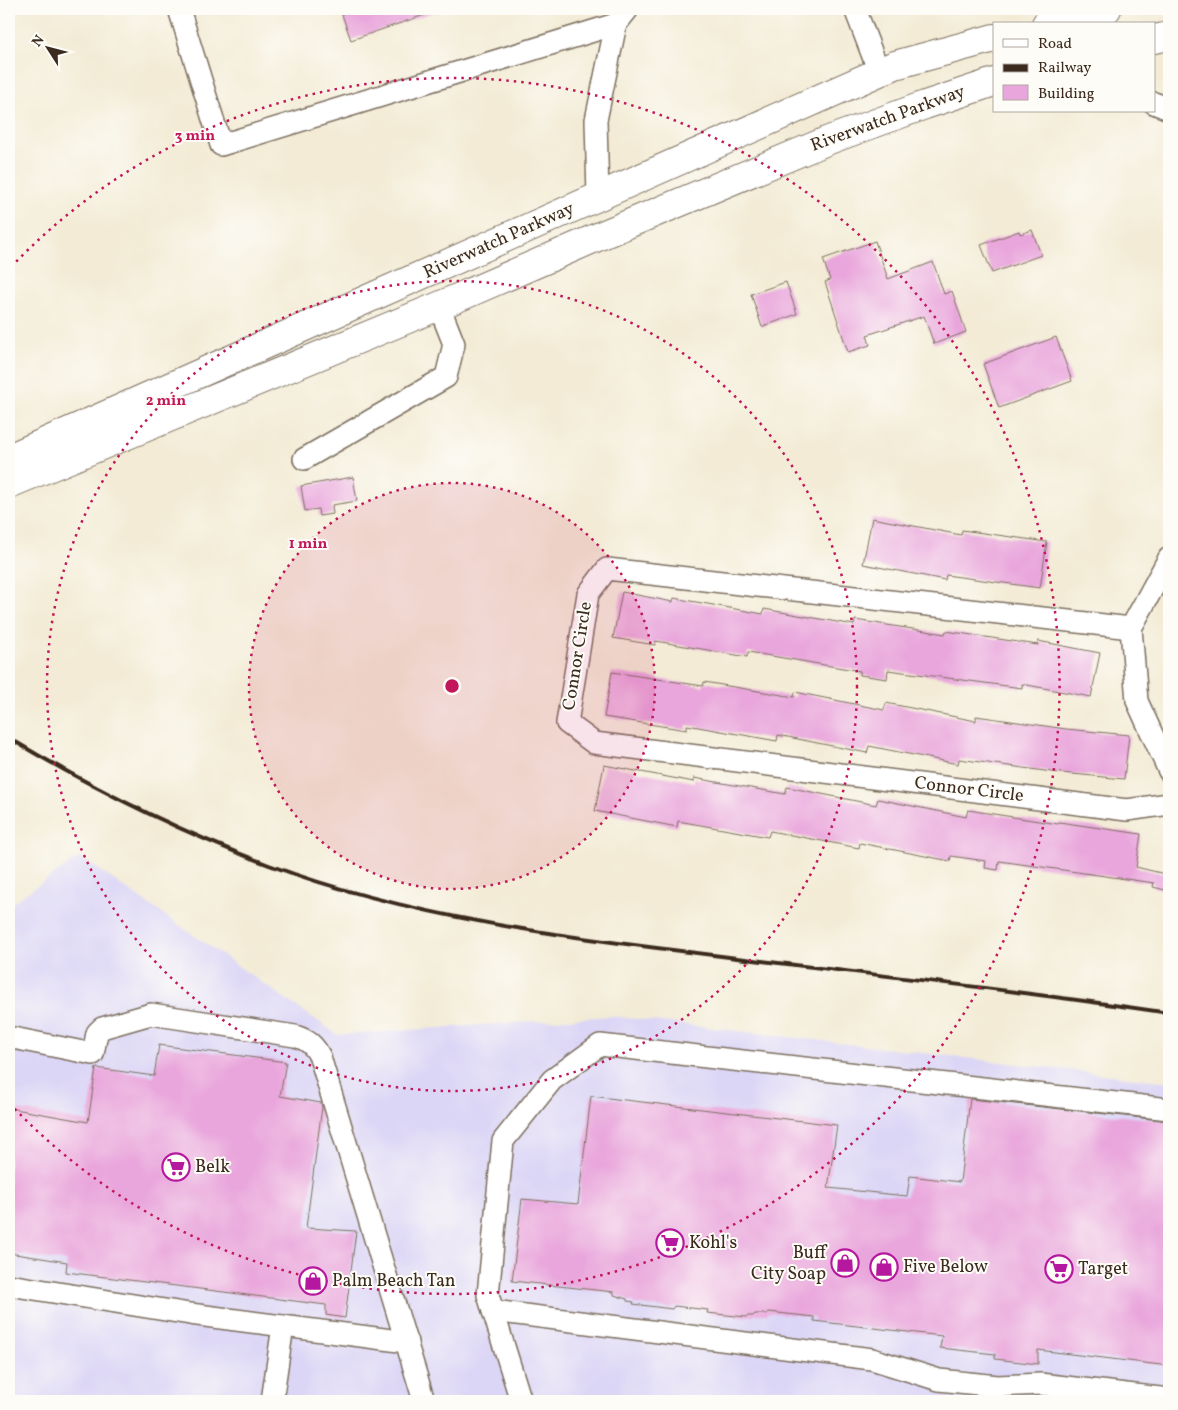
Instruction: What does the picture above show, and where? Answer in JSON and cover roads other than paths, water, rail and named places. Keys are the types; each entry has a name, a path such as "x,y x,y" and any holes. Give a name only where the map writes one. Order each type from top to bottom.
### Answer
{"main road":[{"path":"1054,22 1107,9"},
{"path":"1156,39 1169,36"},
{"name":"Riverwatch Parkway","path":"9,458 878,72 895,65 993,38"},
{"name":"Riverwatch Parkway","path":"9,484 439,306 608,232 829,140 925,104 993,82"}],"street":[{"path":"179,9 220,145 622,16"},
{"path":"855,9 878,72"},
{"path":"598,197 596,120 622,16"},
{"path":"1156,103 1169,109"},
{"path":"304,459 446,377 454,344 439,306"},
{"path":"1169,558 1131,628 1136,701 1169,771"},
{"name":"Connor Circle","path":"1131,628 607,569 588,594 567,723 594,743 1127,810 1169,804"},
{"path":"9,1039 13,1038 93,1054 97,1032 102,1028 151,1014 306,1039 320,1057 424,1401"},
{"path":"521,1401 488,1295 503,1141 552,1080 600,1045 1169,1109"},
{"path":"9,1286 190,1314 406,1342"},
{"path":"492,1311 872,1359 939,1380 998,1386 1040,1384 1169,1399"},
{"path":"272,1401 283,1326"}],"railway":[{"path":"9,738 136,808 202,838 269,865 377,899 433,912 544,933 1169,1013"}],"place":[{"name":"Belk","path":"176,1167"},
{"name":"Kohl's","path":"670,1243"},
{"name":"Buff City Soap","path":"845,1263"},
{"name":"Five Below","path":"884,1267"},
{"name":"Target","path":"1059,1269"},
{"name":"Palm Beach Tan","path":"313,1281"}]}
